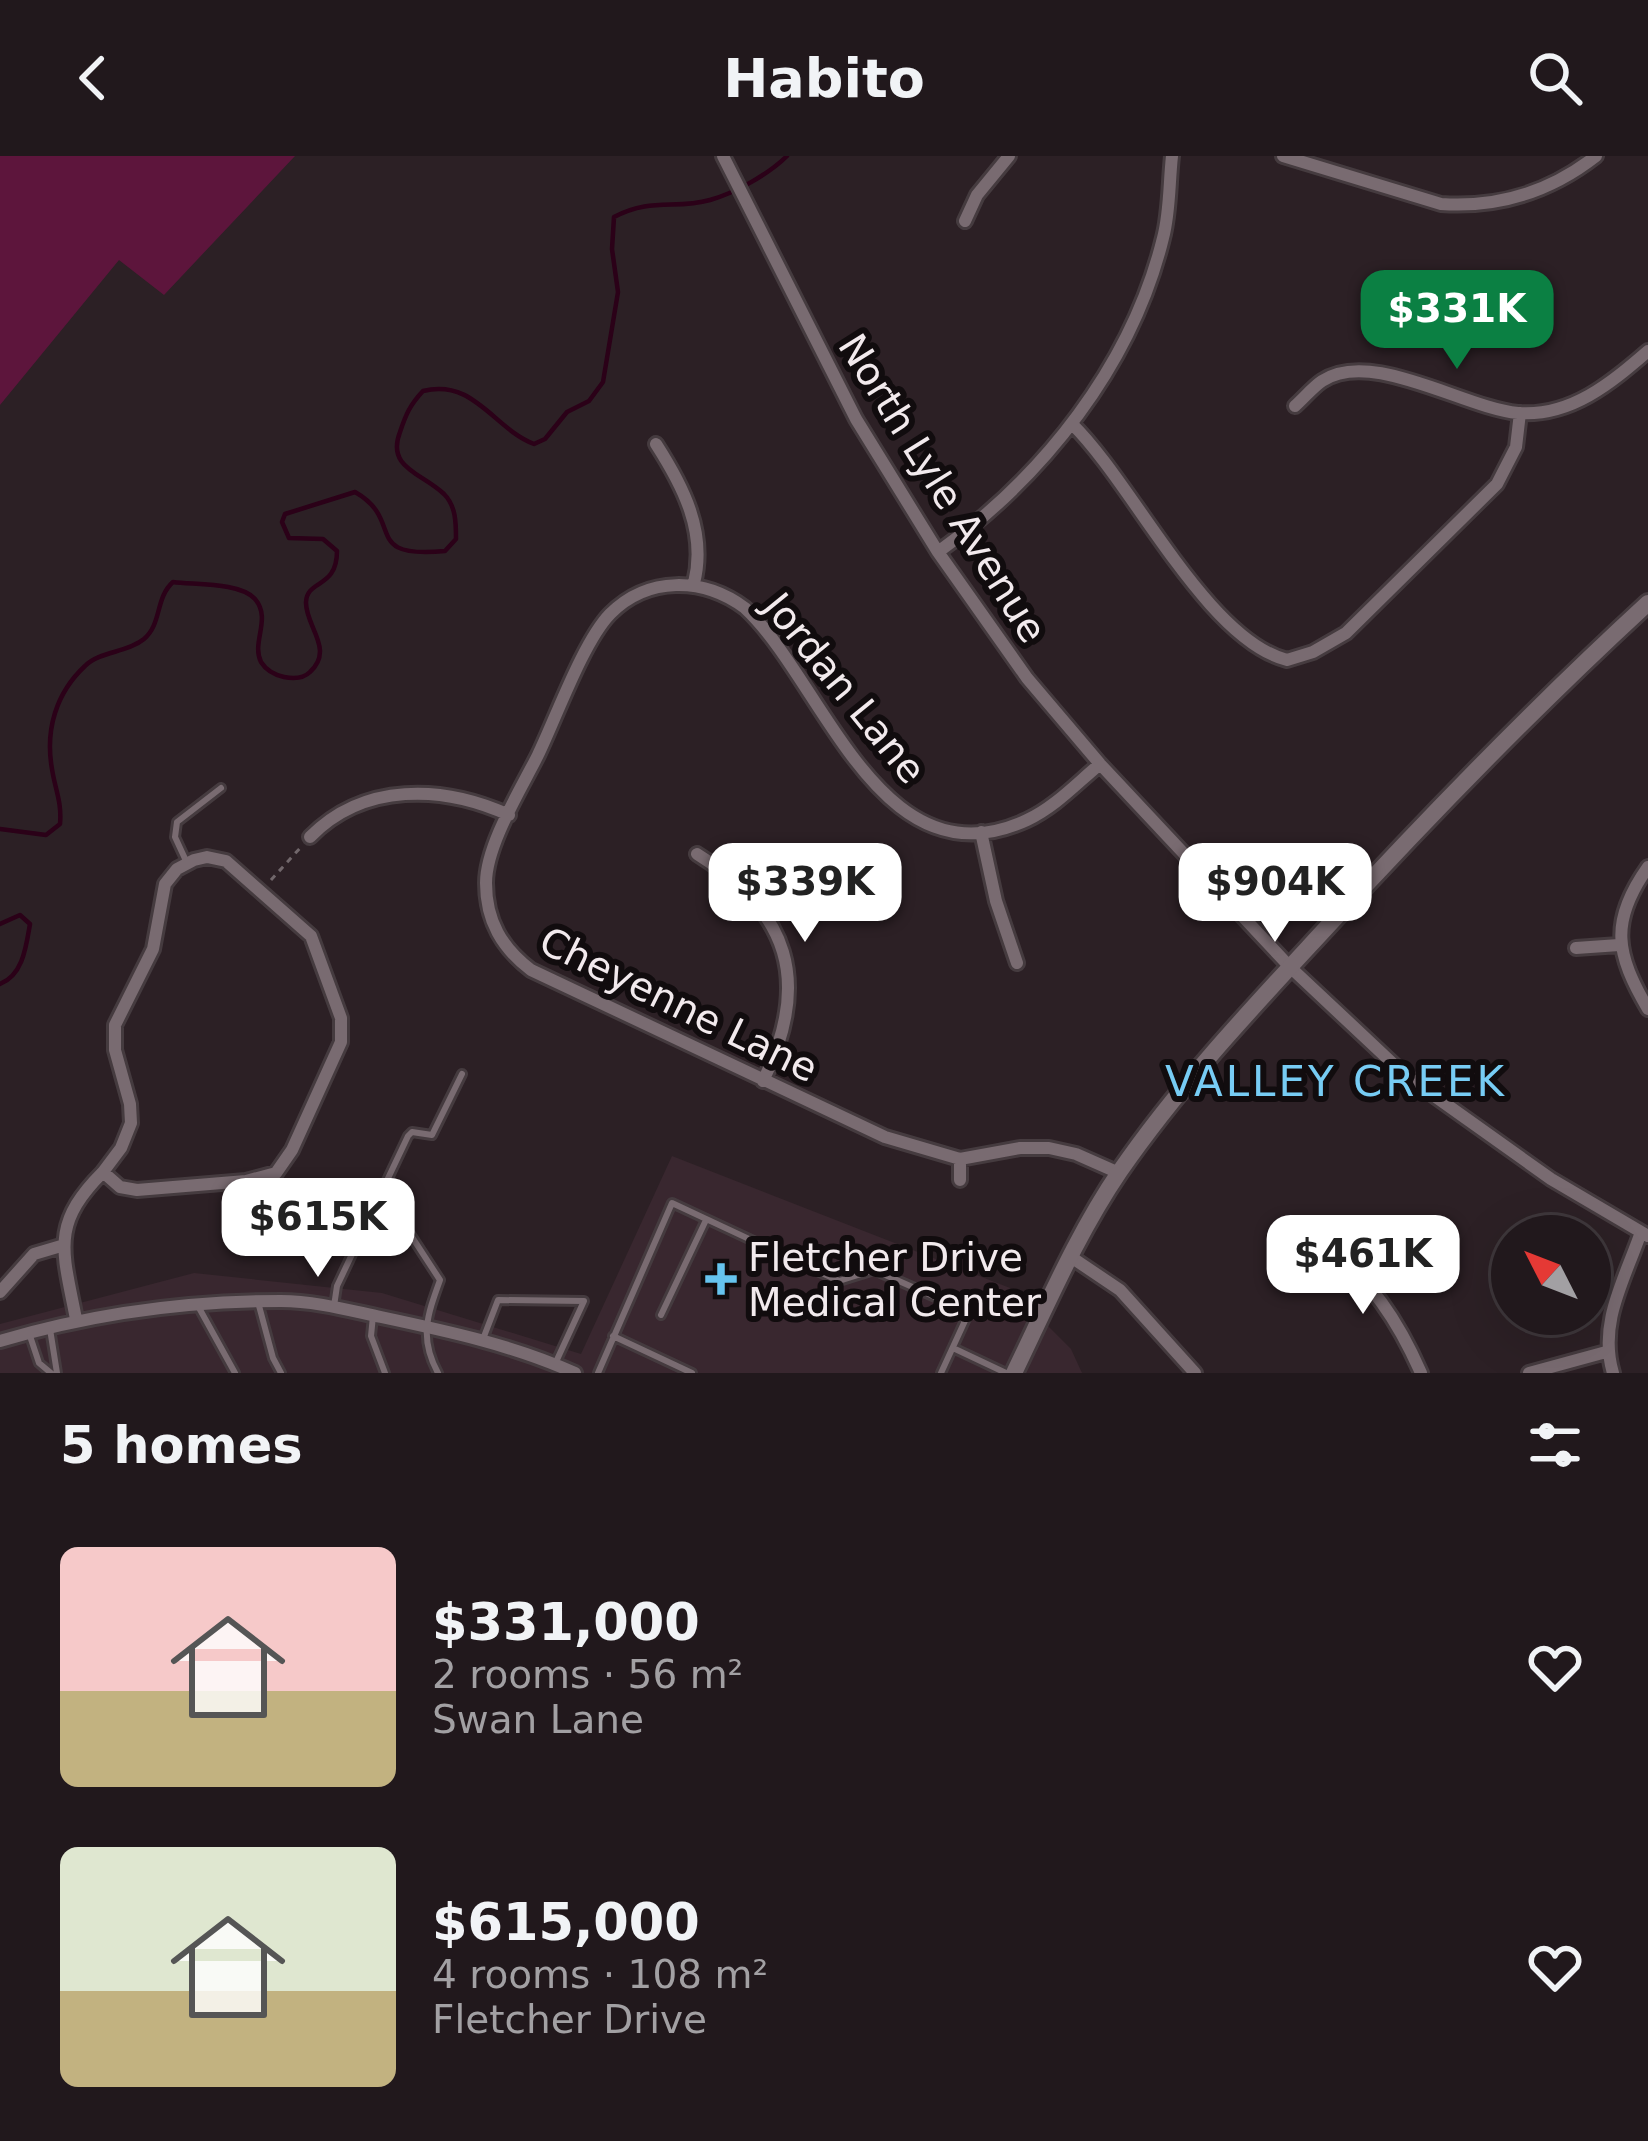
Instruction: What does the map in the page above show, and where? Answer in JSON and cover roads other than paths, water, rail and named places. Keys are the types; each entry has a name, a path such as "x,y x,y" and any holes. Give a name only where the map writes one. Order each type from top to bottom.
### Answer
{"street":[{"path":"965,220 977,195 1009,156"},
{"path":"938,552 991,508 1072,424 1117,356 1150,284 1165,232 1172,156"},
{"path":"1282,156 1441,204 1462,206 1538,192 1566,180 1596,156"},
{"name":"North Lyle Avenue","path":"726,163 856,419 938,552 1027,678 1100,764 1290,967 1405,1076 1474,1128 1645,1234"},
{"path":"1295,406 1323,380 1360,370 1520,413 1566,406 1594,394 1648,351"},
{"path":"1072,424 1095,447 1136,509 1205,596 1258,646 1287,660 1346,633 1497,484 1516,447 1520,413"},
{"path":"310,837 333,817 398,794 427,792 466,798 509,815 593,639 610,614 648,591 694,584 698,559 693,516 656,444"},
{"name":"Jordan Lane","path":"694,584 721,592 753,615 864,772 892,802 925,822 982,832"},
{"path":"1010,1373 1119,1173 1182,1090 1480,765 1648,603"},
{"path":"1017,963 996,901 982,832 1028,820 1100,764"},
{"name":"Cheyenne Lane","path":"509,815 486,874 487,897 497,934 517,960 549,981 885,1137 960,1159 1049,1148 1119,1173"},
{"path":"697,854 749,892 774,926 785,961 787,1019 763,1081"},
{"path":"76,1319 61,1246 74,1203 122,1148 131,1124 115,1050 115,1025 153,949 165,884 187,863 207,857 226,862 298,922 315,944 342,1023 340,1047 292,1150 276,1172 246,1181 137,1190 120,1186 103,1172"},
{"path":"1648,868 1630,898 1619,945 1624,965 1648,1009"},
{"path":"1576,949 1619,945"},
{"path":"960,1159 960,1180"},
{"path":"1613,1373 1606,1352 1617,1295 1645,1234"},
{"path":"0,1292 34,1255 61,1246"},
{"path":"1324,1246 1363,1277 1389,1313 1420,1373"},
{"path":"1071,1257 1120,1290 1195,1373"},
{"path":"0,1341 76,1319 198,1306 334,1306 483,1339 574,1373"},
{"path":"1529,1373 1606,1352"}],"lane":[{"path":"187,863 175,837 177,822 221,788"},
{"path":"334,1306 338,1286 408,1136 412,1132 432,1135 462,1074"},
{"path":"382,1191 440,1280 424,1326 427,1352 438,1373"},
{"path":"598,1373 672,1203 838,1281 874,1270 969,1312 941,1373"},
{"path":"661,1315 707,1219"},
{"path":"483,1339 498,1300 584,1301 555,1364"},
{"path":"258,1303 281,1373"},
{"path":"198,1306 235,1373"},
{"path":"373,1316 370,1336 385,1373"},
{"path":"50,1327 54,1373"},
{"path":"29,1332 40,1363 54,1373"},
{"path":"614,1336 692,1373"},
{"path":"953,1348 1010,1373"}],"waterway":[{"path":"0,829 46,835 60,824 50,740 60,700 91,661 130,647 150,633 173,582 228,587 248,594 262,614 258,647 263,665 288,678 310,672 320,655 306,602 311,590 332,572 337,551 323,539 289,538 282,522 285,514 355,492 370,503 387,535 402,549 445,551 456,539 451,504 408,469 398,454 402,426 423,391 456,392 520,437 534,444 545,439 567,412 589,401 603,382 618,292 612,249 614,217 640,207 720,197 787,156"},
{"path":"0,924 20,915 30,924 19,967 0,984"}],"place":[{"name":"Fletcher Drive Medical Center","path":"721,1279"}],"district":[{"name":"VALLEY CREEK","path":"1336,1081"}]}
